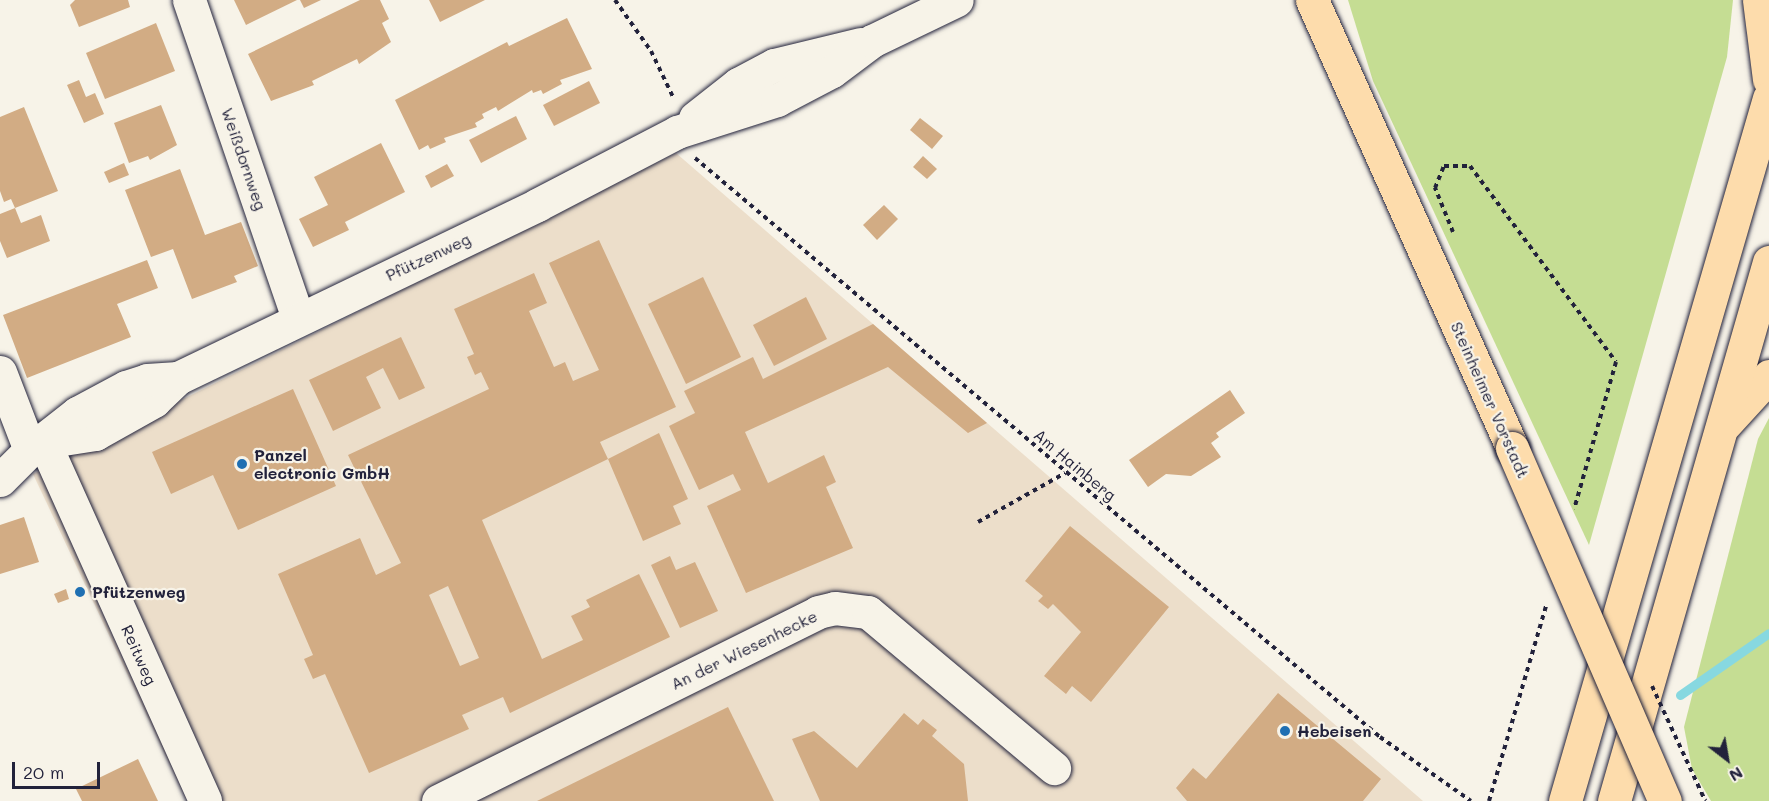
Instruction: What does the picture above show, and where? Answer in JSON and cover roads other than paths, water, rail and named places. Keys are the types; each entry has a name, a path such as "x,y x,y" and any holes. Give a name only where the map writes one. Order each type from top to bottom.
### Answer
{"main road":[{"name":"Steinheimer Vorstadt","path":"1312,0 1512,448 1665,801"},
{"path":"1759,0 1769,79"},
{"path":"1565,801 1769,98"},
{"path":"1614,801 1769,262"},
{"path":"1720,430 1769,375"}],"street":[{"name":"Weißdornweg","path":"189,0 298,318"},
{"name":"Pfützenweg","path":"25,449 95,434 154,401 178,378 298,318 537,206 677,132 777,100 832,71 873,41 957,0"},
{"name":"Reitweg","path":"0,372 25,449 205,801"},
{"path":"0,480 25,449"},
{"name":"An der Wiesenhecke","path":"438,801 818,612 836,608 868,612 1054,768"}],"waterway":[{"path":"1680,695 1769,633"}],"place":[{"name":"Panzel electronic GmbH","path":"242,464"},
{"name":"Pfützenweg","path":"80,592"},
{"name":"Hebeisen","path":"1285,731"}]}
